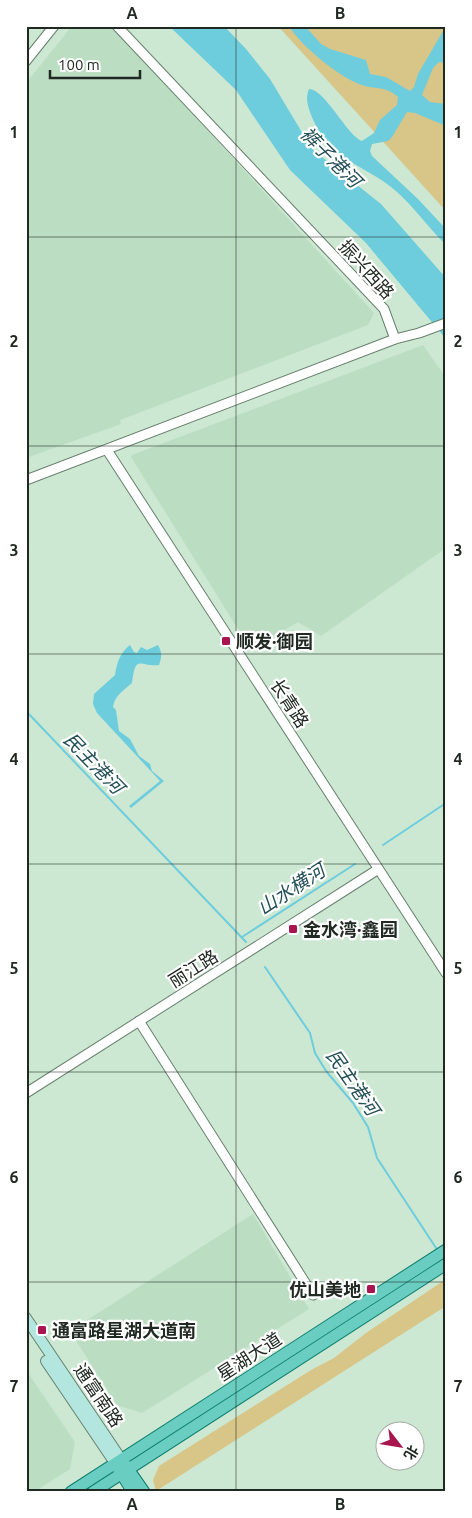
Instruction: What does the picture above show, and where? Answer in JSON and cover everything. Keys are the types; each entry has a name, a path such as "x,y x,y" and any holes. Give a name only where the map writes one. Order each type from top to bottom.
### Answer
{"main road":[{"name":"星湖大道","path":"93,1492 121,1466 446,1250"},
{"name":"星湖大道","path":"71,1492 121,1466 446,1264"},
{"name":"通富南路","path":"26,1318 121,1466 133,1492"},
{"name":"通富南路","path":"26,1331 121,1466 144,1492"}],"street":[{"path":"26,61 54,26"},
{"name":"振兴西路","path":"117,26 384,309 396,339"},
{"path":"26,480 396,339 446,323"},
{"name":"长青路","path":"107,450 377,870 446,973"},
{"name":"丽江路","path":"26,1093 377,870"},
{"path":"139,1021 313,1295"}],"shaded area":[{"path":"72,26 113,26 374,313 368,325 120,420 121,424 26,458 26,83"},
{"path":"278,26 446,26 446,211"},
{"path":"423,345 446,378 446,548 321,636 298,622 251,650 131,457 132,455"},
{"path":"253,1214 309,1309 142,1413 117,1405 70,1331"},
{"path":"446,1279 446,1306 156,1491 153,1480 159,1466 311,1370 334,1358 366,1333"},
{"path":"26,1370 75,1442 70,1469 34,1492 26,1492"}],"water":[{"path":"169,26 224,26 246,49 270,79 312,149 381,204 446,278 446,339 366,243 290,170 236,90"},
{"path":"289,26 305,26 321,44 330,49 366,60 370,74 386,77 410,91 414,87 418,74 446,26 446,63 439,62 433,68 422,95 430,102 446,104 446,126 415,113 407,112 392,137 388,141 372,144 370,151 372,156 418,199 446,229 446,245 396,191 348,160 328,143 311,115 307,99 309,89 315,91 329,104 356,138 362,141 374,133 380,120 397,105 398,97 384,89 362,85 332,69 302,43"},
{"path":"130,645 134,652 137,653 141,647 147,650 158,645 161,657 159,665 137,665 132,683 118,696 114,703 113,707 116,710 119,731 130,739 139,756 150,764 152,771 164,781 131,808 129,806 160,781 97,713 93,704 94,694 115,675 120,658"}],"waterway":[{"name":"民主港河","path":"26,711 246,942"},
{"name":"山水横河","path":"383,845 446,803"},
{"name":"山水横河","path":"242,937 355,864"},
{"name":"民主港河","path":"265,967 310,1033 315,1053 326,1071 353,1103 368,1127 377,1158 438,1251"}],"place":[{"name":"顺发·御园","path":"226,641"},
{"name":"金水湾·鑫园","path":"293,929"},
{"name":"优山美地","path":"371,1289"},
{"name":"通富路星湖大道南","path":"42,1330"}],"water label":[{"name":"裤子港河","path":"331,157"}]}
